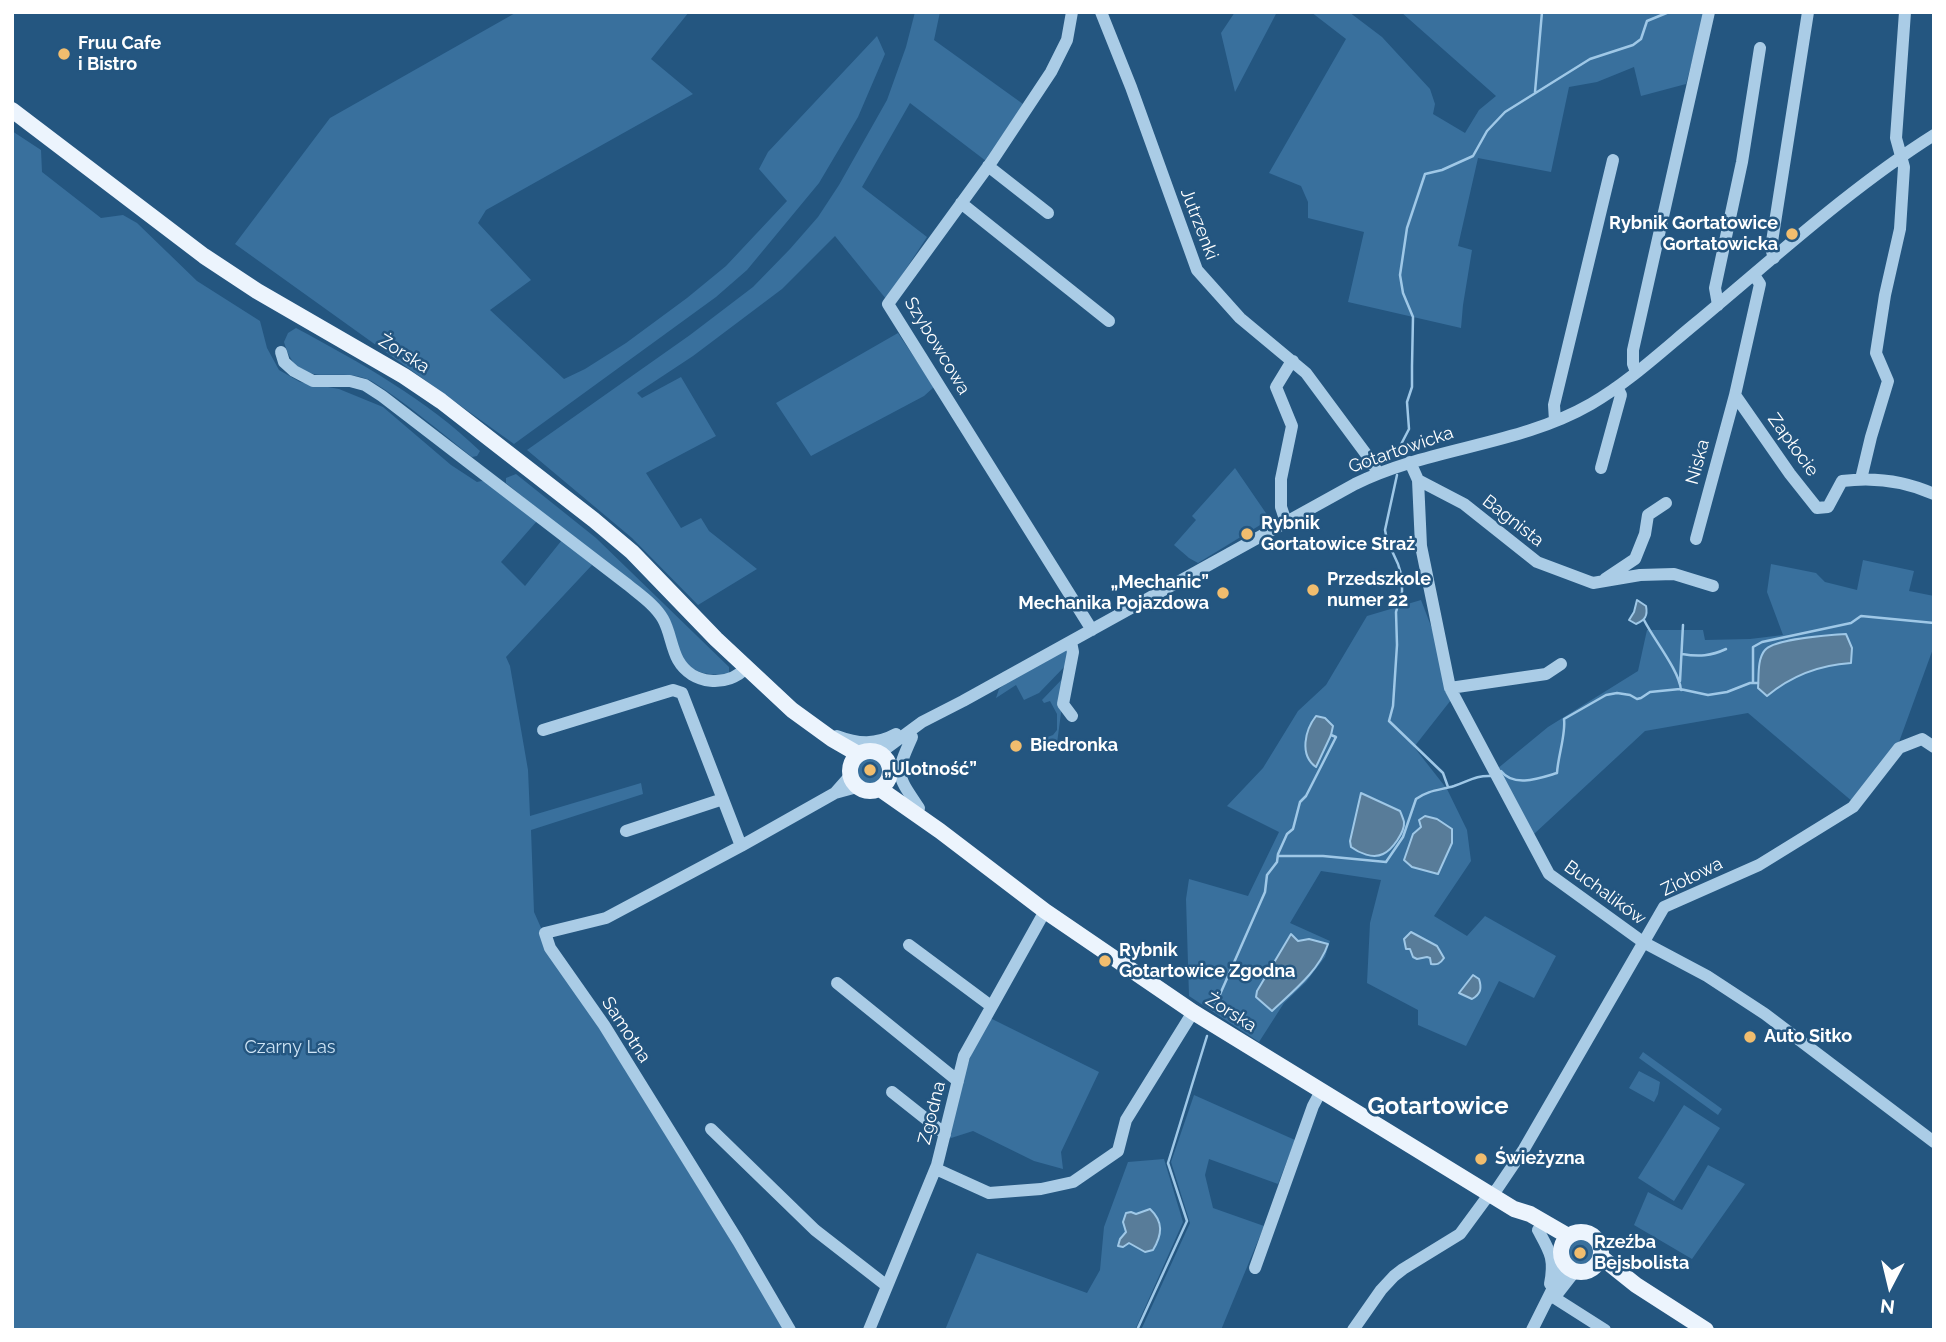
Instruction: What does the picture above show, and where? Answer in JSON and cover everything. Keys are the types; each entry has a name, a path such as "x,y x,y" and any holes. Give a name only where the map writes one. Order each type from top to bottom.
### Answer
{"main road":[{"name":"Żorska","path":"12,110 236,278 404,376 441,401 583,512 632,552 716,639 814,727 854,771"},
{"name":"Żorska","path":"779,698 803,726 832,748 854,771"},
{"path":"869,751 884,771 870,792 854,771 869,751"},
{"name":"Żorska","path":"884,771 940,831"},
{"name":"Żorska","path":"884,771 940,831 1045,911 1194,1012 1514,1209 1530,1214 1553,1239"},
{"name":"Żorska","path":"1514,1209 1525,1221 1553,1239"},
{"path":"1580,1231 1592,1234 1601,1244 1598,1262 1585,1272 1570,1268 1553,1239 1580,1231"},
{"path":"1598,1262 1622,1272 1636,1285 1706,1330"}],"street":[{"name":"Szybowcowa","path":"1072,12 1067,40 1051,72 988,166 888,304 1092,630"},
{"name":"Jutrzenki","path":"1101,12 1197,270 1240,318 1306,373 1370,458 1378,473"},
{"path":"1636,372 1633,350 1709,12"},
{"path":"1774,258 1771,248 1808,12"},
{"path":"1905,12 1896,138 1904,167 1900,229 1885,295 1876,353 1888,381 1861,479 1904,482 1934,494"},
{"path":"1718,305 1715,288 1742,162 1760,48"},
{"name":"Gotartowicka","path":"884,771 912,732 937,716 1355,484 1409,462 1521,433 1591,404 1636,372 1856,191 1934,135"},
{"path":"1555,421 1554,405 1613,160"},
{"path":"988,166 1048,213"},
{"path":"961,203 1110,321"},
{"path":"1735,395 1760,284 1754,275"},
{"path":"281,352 284,362 313,381 350,381 372,389 545,521 653,607 664,620 677,659 691,674 709,681 722,681 738,675 747,667"},
{"path":"1286,522 1281,507 1281,479 1292,426 1276,387 1293,361"},
{"path":"1601,468 1621,395 1616,387"},
{"name":"Zapłocie","path":"1735,395 1817,508 1828,507 1842,481 1861,479"},
{"name":"Niska","path":"1696,539 1735,395"},
{"name":"Buchalików","path":"1409,462 1418,480 1421,547 1450,688 1549,874 1643,942 1707,976 1765,1014 1934,1142"},
{"name":"Bagnista","path":"1418,480 1464,504 1537,562 1593,583 1640,575 1674,574 1713,586"},
{"path":"1602,581 1635,559 1645,534 1648,514 1666,503"},
{"path":"1071,642 1072,660 1063,704 1072,716"},
{"path":"1450,688 1546,674 1561,664"},
{"path":"543,730 674,690 682,693 741,846"},
{"path":"814,727 851,741 867,743 912,732"},
{"path":"912,732 899,773 919,808"},
{"name":"Ziołowa","path":"1353,1330 1394,1276 1460,1234 1508,1174 1664,907 1759,865 1853,807 1899,748 1922,739 1934,747"},
{"name":"Samotna","path":"790,1330 604,1026 550,948 545,933 606,918 835,793 854,771"},
{"path":"626,831 723,799"},
{"name":"Zgodna","path":"869,1330 936,1169 964,1056 1045,911"},
{"path":"909,945 991,1006"},
{"path":"837,983 958,1081"},
{"path":"936,1169 989,1193 1041,1189 1073,1182 1118,1151 1126,1120 1194,1012"},
{"path":"1255,1268 1313,1106 1321,1091"},
{"path":"892,1092 945,1134"},
{"path":"710,1129 816,1230 887,1286"},
{"path":"1552,1296 1553,1239"},
{"path":"1533,1330 1570,1268"},
{"path":"1552,1296 1605,1330"}],"green space":[{"path":"517,12 689,12 651,59 693,94 486,210 478,223 531,280 490,310 564,379 626,343 726,266 787,201 759,169 768,152 877,36 885,54 858,117 819,183 747,270 716,297 514,444 235,244 330,118"},
{"path":"915,12 940,12 934,40 1023,104 986,161 910,103 862,187 927,237 886,299 835,236 782,289 693,356 637,393 642,398 681,377 716,436 646,473 681,528 701,518 709,531 757,569 698,605 632,538 527,450 753,287 790,249 818,217 839,185 887,100"},
{"path":"1235,12 1277,12 1235,92 1221,33"},
{"path":"1311,12 1349,12 1382,37 1430,89 1435,104 1433,114 1465,133 1479,110 1496,96 1401,12 1705,12 1686,84 1641,96 1634,67 1597,82 1569,87 1551,172 1478,158 1458,246 1472,250 1461,328 1348,302 1364,232 1308,218 1308,202 1301,186 1269,173 1346,39"},
{"name":"Czarny Las","path":"12,131 41,150 42,172 101,218 123,215 137,223 197,281 260,321 267,348 279,370 300,382 339,389 383,407 451,465 477,482 486,480 537,521 501,562 525,586 562,540 592,565 506,657 510,666 528,770 530,816 641,783 643,794 531,830 534,912 550,948 786,1330 12,1330"},
{"path":"296,328 415,398 480,451 477,456 472,457 373,382 347,375 310,373 299,368 284,342 288,333"},
{"path":"898,333 934,387 924,396 811,456 776,403"},
{"path":"1235,468 1270,519 1198,563 1174,545 1196,520 1192,516"},
{"path":"516,474 596,538 729,667 729,674 704,673 686,662 666,614 506,483 506,478"},
{"path":"1863,560 1914,571 1909,591 1934,596 1934,646 1899,742 1853,802 1748,713 1645,731 1534,834 1497,769 1548,727 1638,671 1647,630 1703,630 1705,640 1783,635 1767,592 1771,564 1816,573 1825,582 1857,590"},
{"path":"1421,600 1436,639 1451,700 1414,747 1447,789 1467,830 1471,861 1434,916 1467,936 1485,916 1556,956 1534,998 1499,981 1466,1046 1418,1025 1418,1010 1367,983 1370,923 1381,880 1321,871 1290,923 1330,941 1325,957 1306,982 1284,1003 1259,1042 1189,996 1186,899 1189,879 1248,896 1279,832 1227,806 1263,768 1298,711 1326,685 1367,616","holes":["1421,827 1438,874 1412,867 1413,835"]},
{"path":"1066,649 1070,650 1068,663 1039,693 1024,700 1016,685 996,698 999,689 1016,675"},
{"path":"1066,675 1056,751 1052,751 1045,738 1057,730 1057,714 1050,701 1044,703 1042,700"},
{"path":"870,757 880,761 884,771 880,781 870,785 860,781 856,771 860,761"},
{"path":"988,1017 1099,1072 1061,1152 1063,1169 1034,1161 973,1131 948,1139 969,1062"},
{"path":"1643,1052 1722,1109 1718,1115 1639,1058"},
{"path":"1639,1071 1660,1082 1654,1102 1629,1088"},
{"path":"1194,1095 1295,1140 1278,1184 1209,1159 1205,1175 1213,1208 1264,1226 1221,1330 1141,1330 1190,1223 1171,1162"},
{"path":"1684,1105 1720,1128 1674,1201 1638,1178"},
{"path":"1164,1159 1183,1222 1135,1330 945,1330 977,1253 1087,1293 1100,1270 1104,1227 1128,1162"},
{"path":"1708,1165 1745,1184 1692,1259 1634,1225 1648,1192 1682,1210"},
{"path":"1581,1238 1591,1242 1595,1252 1591,1262 1581,1266 1571,1262 1567,1252 1571,1242"}],"shaded area":[{"path":"1637,600 1646,606 1647,612 1644,619 1636,624 1629,620"},
{"path":"1846,634 1852,648 1851,663 1806,673 1767,696 1758,688 1761,658 1770,646 1803,638"},
{"path":"1316,716 1325,718 1333,726 1316,767 1307,756 1306,742 1309,728"},
{"path":"1361,793 1400,811 1404,821 1397,840 1387,852 1379,855 1366,855 1351,847"},
{"path":"1425,816 1437,819 1452,829 1452,843 1438,874 1412,867 1404,860 1413,834 1421,827 1419,820"},
{"path":"1411,932 1437,946 1444,958 1441,962 1431,964 1430,958 1413,957 1410,949 1406,949 1404,939"},
{"path":"1291,934 1298,941 1309,939 1328,944 1312,972 1272,1011 1256,997 1257,991"},
{"path":"1473,975 1479,979 1480,988 1479,993 1472,999 1459,993"},
{"path":"1150,1209 1158,1219 1160,1229 1153,1250 1145,1252 1129,1243 1123,1247 1118,1246 1126,1232 1123,1222 1126,1213 1136,1214"}],"waterway":[{"path":"1535,92 1542,12"},
{"path":"1395,456 1409,429 1407,402 1412,387 1413,317 1403,293 1400,275 1407,228 1425,174 1442,170 1473,156 1487,131 1505,112 1590,59 1633,45 1641,39 1647,21 1669,12"},
{"path":"1397,475 1385,530 1402,577 1402,592 1396,612 1397,645 1393,706 1389,721 1443,773 1448,787"},
{"path":"1753,683 1753,647 1762,642 1851,623 1861,616 1934,623"},
{"path":"1644,620 1671,664 1681,690"},
{"path":"1680,681 1683,625"},
{"path":"1682,654 1705,655 1726,649"},
{"path":"1501,771 1506,776 1520,780 1557,773 1564,719 1606,695 1617,693 1637,699 1650,692 1680,689 1708,695 1758,683"},
{"path":"1214,1008 1265,892 1267,875 1277,862 1287,834 1293,829 1300,802 1306,796 1336,737 1331,735"},
{"path":"1278,856 1323,856 1386,862 1403,837 1416,799 1477,777 1492,776"},
{"path":"1137,1330 1187,1221 1168,1163 1207,1036"}],"place":[{"name":"Fruu Cafe i Bistro","path":"64,54"},
{"name":"Rybnik Gortatowice Gortatowicka","path":"1792,234"},
{"name":"Rybnik Gortatowice Straż","path":"1247,534"},
{"name":"Przedszkole numer 22","path":"1313,590"},
{"name":"„Mechanic” Mechanika Pojazdowa","path":"1223,593"},
{"name":"Biedronka","path":"1016,746"},
{"name":"„Ulotność”","path":"870,770"},
{"name":"Rybnik Gotartowice Zgodna","path":"1105,961"},
{"name":"Auto Sitko","path":"1750,1037"},
{"name":"Świeżyzna","path":"1481,1159"},
{"name":"Rzeźba Bejsbolista","path":"1580,1253"}],"district":[{"name":"Gotartowice","path":"1438,1107"}]}
